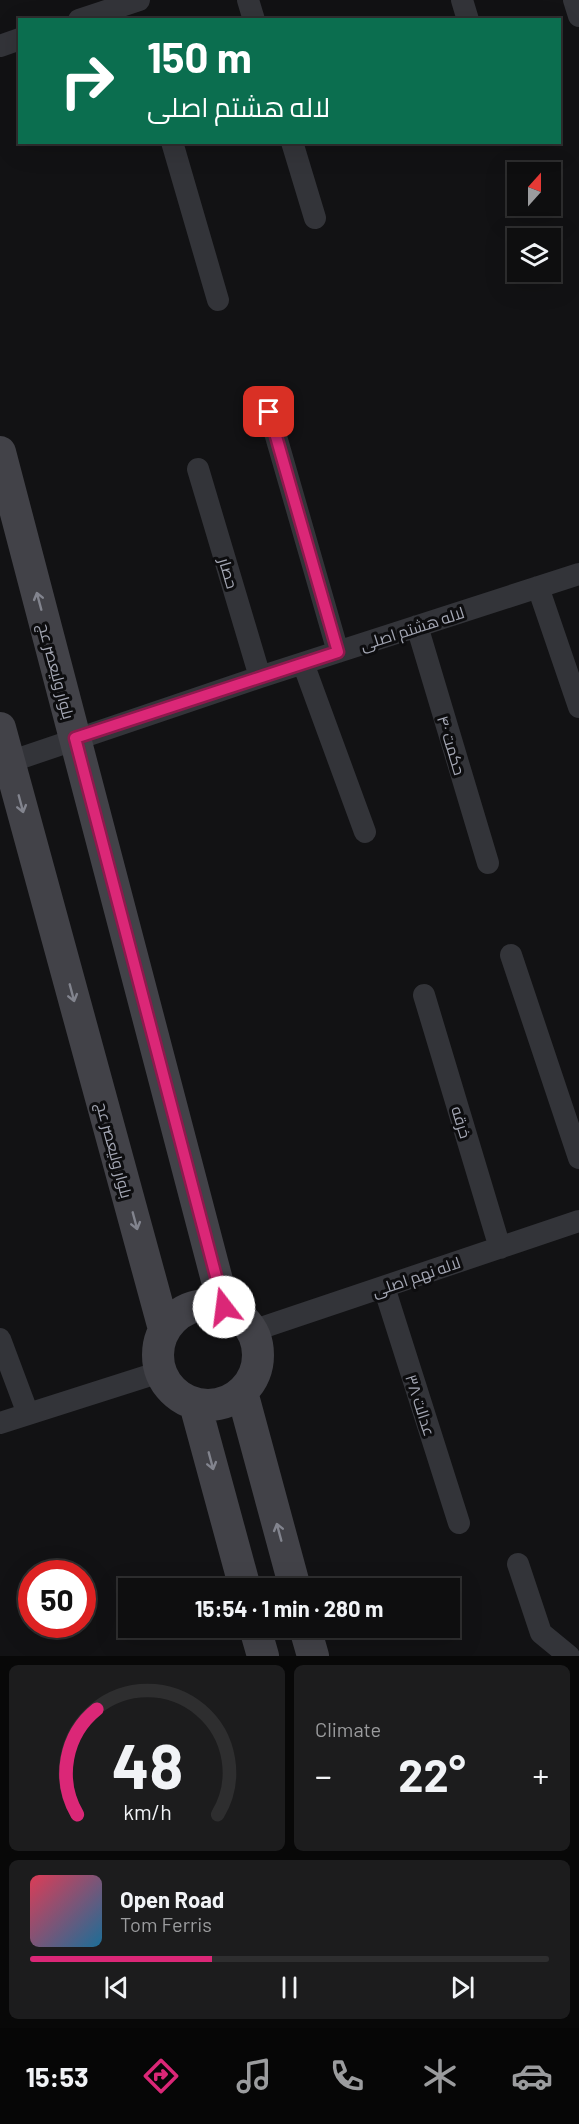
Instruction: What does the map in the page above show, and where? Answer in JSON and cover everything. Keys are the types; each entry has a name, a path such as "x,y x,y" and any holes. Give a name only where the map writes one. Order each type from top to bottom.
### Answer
{"main road":[{"name":"بلوار ولیعصر عج","path":"0,452 224,1307"},
{"name":"بلوار ولیعصر عج","path":"0,728 5,763 164,1329"},
{"path":"195,1306 224,1307 242,1318 252,1331 257,1347 258,1364 252,1379 242,1392 228,1401 212,1405 195,1404 174,1392 160,1372 157,1355 159,1339 164,1329 179,1313 195,1306"},
{"path":"242,1392 292,1578"},
{"path":"195,1404 242,1578"},
{"path":"258,1638 263,1656"},
{"path":"308,1638 313,1656"}],"street":[{"path":"71,0 77,18"},
{"path":"248,0 253,18"},
{"path":"462,0 467,18"},
{"path":"574,0 579,16"},
{"path":"87,18 136,7"},
{"path":"0,46 18,40"},
{"path":"173,144 218,300"},
{"path":"293,144 315,218"},
{"path":"269,412 338,652"},
{"name":"حصار","path":"198,469 260,677"},
{"name":"لاله هشتم اصلی","path":"5,763 260,677 579,574"},
{"path":"538,587 579,707"},
{"name":"حکمت ۴۰","path":"417,626 488,863"},
{"path":"303,663 365,832"},
{"path":"511,955 579,1158"},
{"name":"خرقه","path":"424,996 500,1248"},
{"name":"لاله نهم اصلی","path":"252,1331 579,1221"},
{"name":"عدالت ٣٨","path":"384,1287 459,1523"},
{"path":"0,1339 27,1414"},
{"path":"0,1423 160,1372"},
{"path":"518,1564 541,1633 568,1656"}],"route":[{"path":"224,1307 75,738 338,652 269,412"}]}
